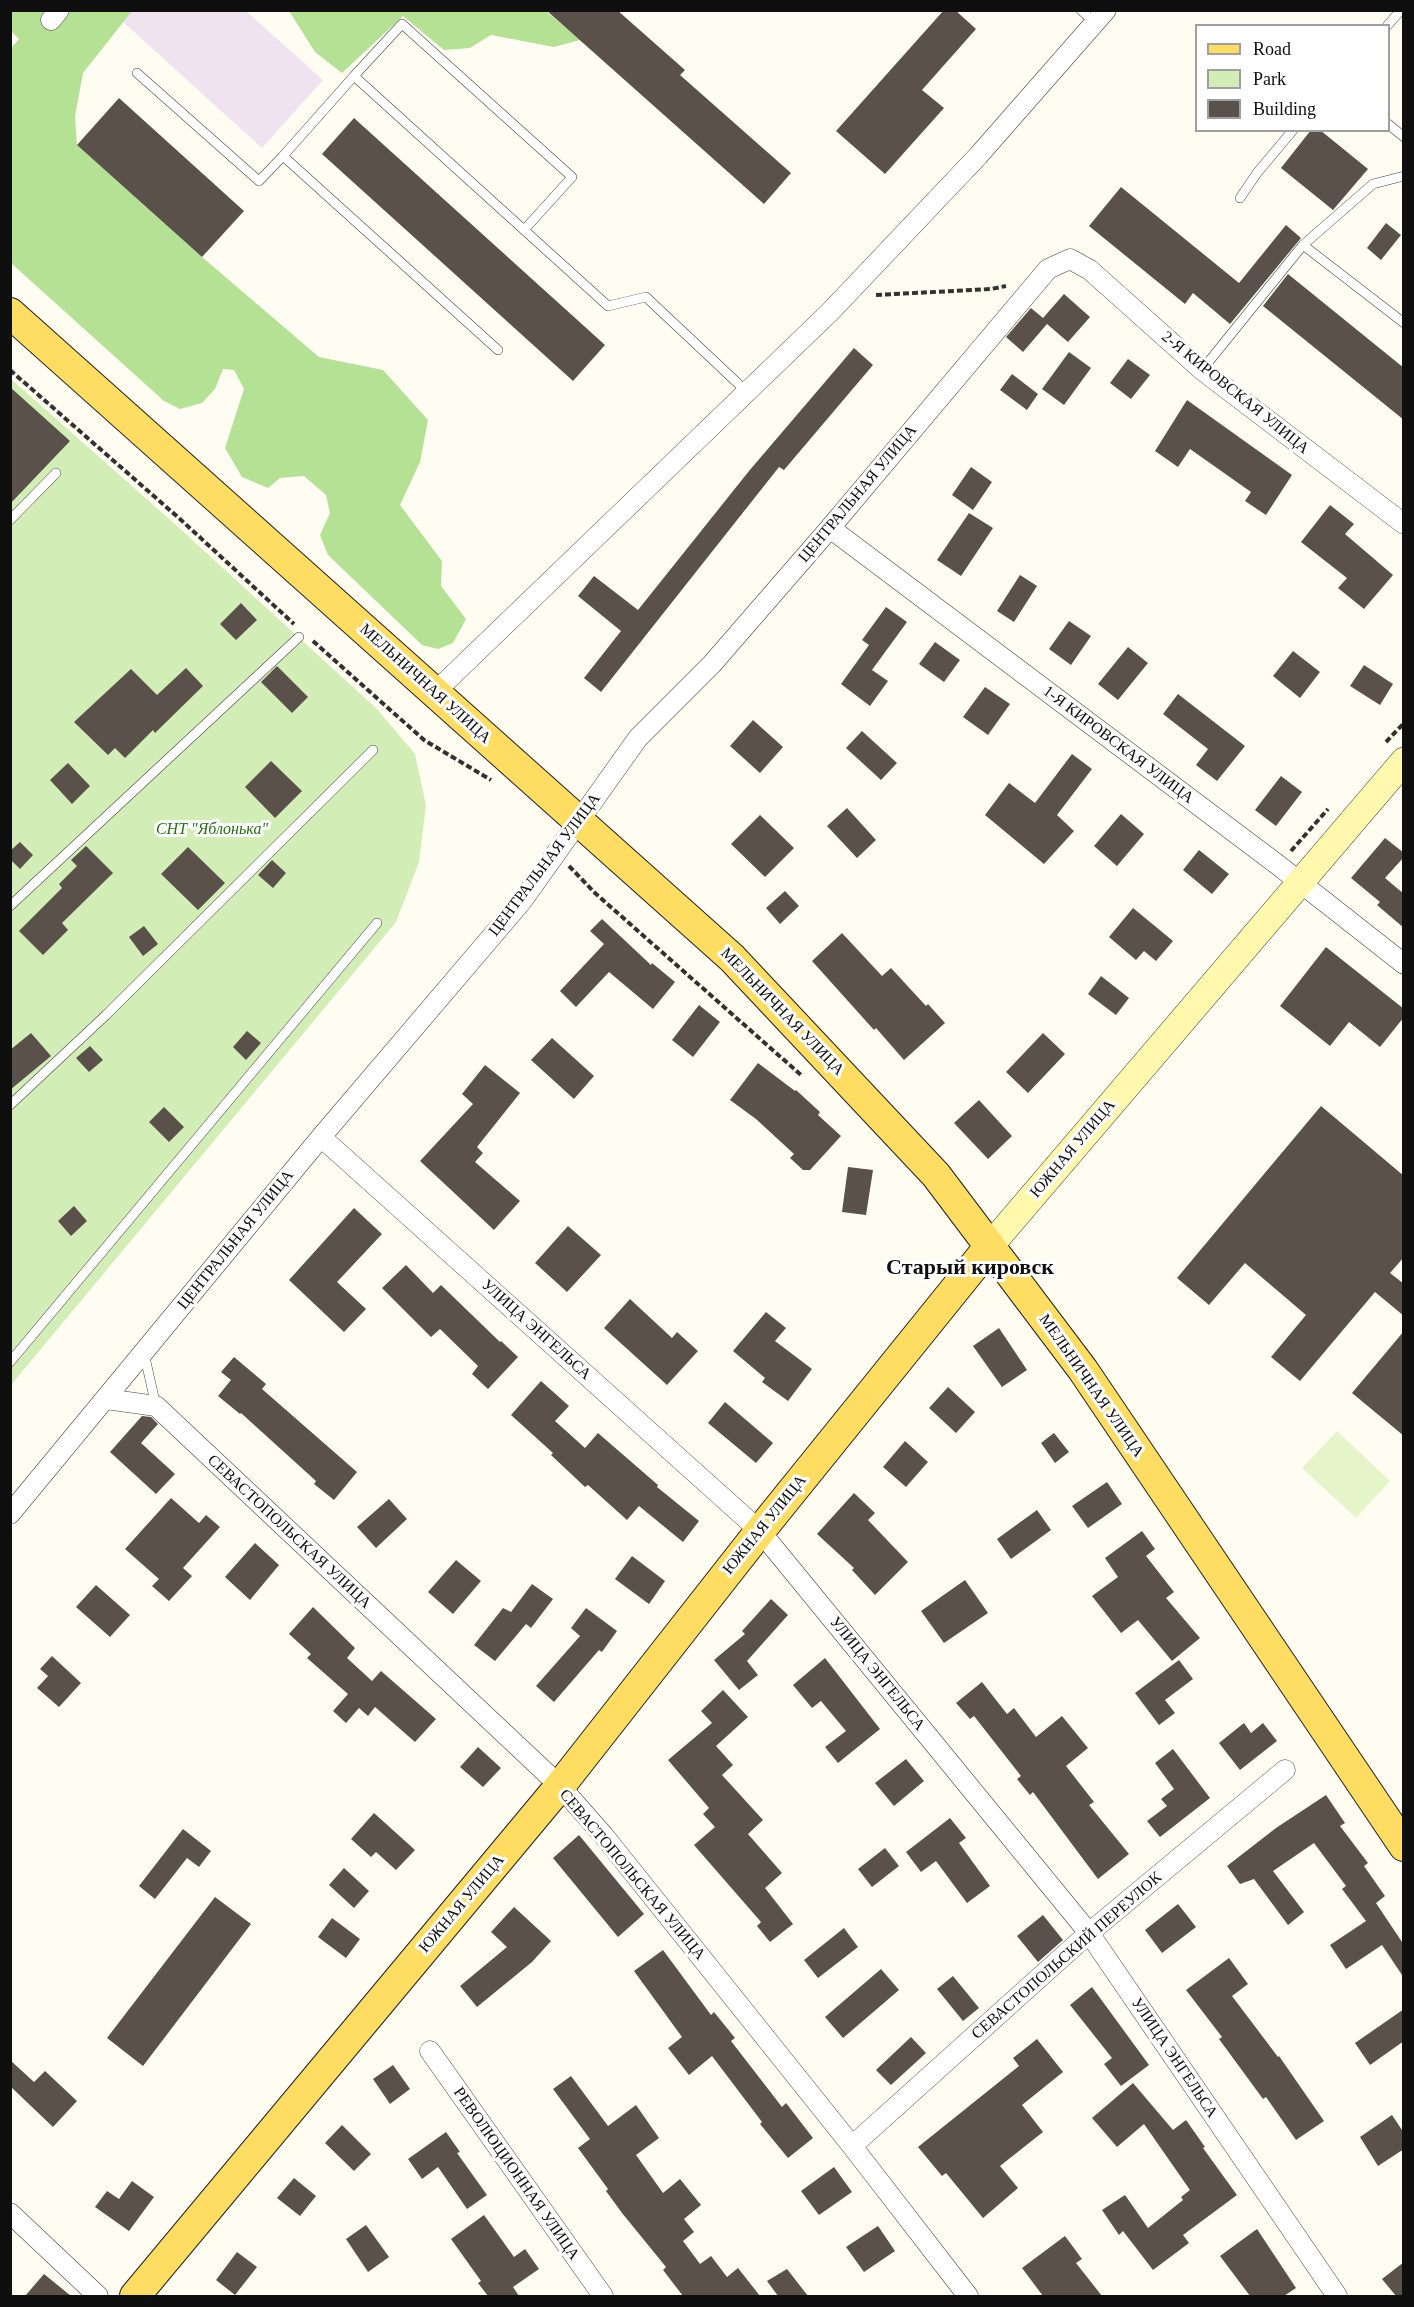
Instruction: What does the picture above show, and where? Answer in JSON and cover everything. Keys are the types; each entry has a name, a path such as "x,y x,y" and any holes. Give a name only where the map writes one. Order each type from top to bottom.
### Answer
{"main road":[{"name":"МЕЛЬНИЧНАЯ УЛИЦА","path":"10,313 732,958 936,1175 1083,1370 1404,1846"},
{"name":"ЮЖНАЯ УЛИЦА","path":"135,2296 560,1786 760,1531 990,1246"}],"street":[{"path":"435,692 845,297 978,156 1094,15"},
{"name":"2-Я КИРОВСКАЯ УЛИЦА","path":"1070,259 1090,270 1202,370 1404,524"},
{"name":"ЦЕНТРАЛЬНАЯ УЛИЦА","path":"10,1514 321,1137 522,902 638,738 712,664 1048,269 1070,259"},
{"name":"1-Я КИРОВСКАЯ УЛИЦА","path":"830,528 1300,882 1404,964"},
{"name":"ЮЖНАЯ УЛИЦА","path":"990,1246 1404,760"},
{"name":"УЛИЦА ЭНГЕЛЬСА","path":"321,1137 760,1531 1089,1933 1337,2296"},
{"path":"106,1399 156,1406"},
{"name":"СЕВАСТОПОЛЬСКАЯ УЛИЦА","path":"156,1406 560,1786 611,1845 852,2146 968,2296"},
{"name":"СЕВАСТОПОЛЬСКИЙ ПЕРЕУЛОК","path":"852,2146 1089,1933 1285,1770"},
{"name":"РЕВОЛЮЦИОННАЯ УЛИЦА","path":"430,2051 603,2296"},
{"path":"10,2213 98,2296"}],"lane":[{"path":"1389,24 1401,10"},
{"path":"137,73 259,181 402,24 572,177 524,230"},
{"path":"354,76 608,306 646,297 747,392"},
{"path":"1390,125 1404,137"},
{"path":"1240,198 1257,172 1291,132"},
{"path":"283,156 498,350"},
{"path":"1202,370 1303,245 1373,184 1404,176"},
{"path":"1303,245 1404,323"},
{"path":"10,520 56,473"},
{"path":"10,906 299,637"},
{"path":"10,1105 106,1015 373,750"},
{"path":"10,1362 377,923"},
{"path":"144,1353 156,1406"}],"path":[{"path":"845,297 991,289 1010,285"},
{"path":"10,369 180,519 294,624"},
{"path":"311,640 424,740 498,784"},
{"path":"558,850 571,868 595,893 801,1075"}],"shaded area":[{"path":"132,11 246,11 323,80 262,148 122,21"}],"green space":[{"path":"11,11 132,11 83,73 75,116 77,145 202,257 319,357 383,370 428,420 420,462 400,505 442,561 441,586 466,619 453,643 438,649 422,645 328,555 320,535 330,513 326,495 304,476 280,478 268,488 242,477 225,448 244,389 234,370 223,369 215,389 202,403 180,409 164,401 11,263 10,49 19,39 11,31"},
{"path":"289,11 546,11 580,40 554,47 491,35 470,48 444,50 403,16 342,73 315,52"},
{"name":"СНТ \"Яблонька\"","path":"11,379 176,525 377,709 415,754 426,805 419,862 396,922 11,1385"},
{"path":"1337,1431 1390,1481 1356,1518 1302,1468"}],"building":[{"path":"546,10 617,10 685,70 680,75 791,173 764,204"},
{"path":"944,10 955,10 976,29 922,90 944,108 885,174 836,131"},
{"path":"119,98 244,211 202,257 77,145"},
{"path":"354,118 605,345 573,381 322,154"},
{"path":"1309,132 1322,132 1368,169 1333,210 1281,168"},
{"path":"1121,187 1239,283 1286,225 1301,238 1230,324 1193,293 1185,304 1089,226"},
{"path":"1386,223 1401,235 1381,260 1367,248"},
{"path":"1288,274 1404,368 1404,420 1263,306"},
{"path":"1064,294 1090,317 1068,342 1047,324 1023,352 1006,337 1031,308 1043,318"},
{"path":"854,348 873,365 784,470 779,467 601,692 584,678 621,631 578,596 594,576 638,610 749,471"},
{"path":"1069,352 1091,368 1064,405 1042,389"},
{"path":"1128,359 1150,375 1131,399 1110,383"},
{"path":"1012,374 1038,394 1027,410 1000,390"},
{"path":"10,387 70,441 10,504"},
{"path":"1187,400 1292,475 1266,515 1245,501 1251,492 1190,449 1178,467 1155,451"},
{"path":"971,467 992,482 973,510 952,495"},
{"path":"1330,505 1354,524 1345,534 1393,575 1364,609 1338,588 1347,578 1301,542"},
{"path":"969,513 993,528 961,576 937,560"},
{"path":"1020,575 1037,586 1014,622 997,611"},
{"path":"241,603 257,620 236,640 220,624"},
{"path":"886,607 907,622 872,670 888,681 870,706 841,684 869,645 862,640"},
{"path":"1069,621 1091,636 1071,665 1049,649"},
{"path":"935,642 960,660 944,682 919,664"},
{"path":"1128,647 1148,663 1118,700 1098,684"},
{"path":"1293,651 1320,672 1300,698 1273,676"},
{"path":"1364,665 1393,684 1380,705 1350,686"},
{"path":"277,666 308,697 292,713 261,682"},
{"path":"186,668 203,686 155,733 153,730 125,758 115,748 108,755 74,722 131,669 157,695"},
{"path":"985,687 1010,704 988,735 963,717"},
{"path":"1178,694 1245,746 1217,781 1196,765 1208,749 1163,714"},
{"path":"753,720 783,747 760,773 730,746"},
{"path":"862,731 897,763 881,780 846,748"},
{"path":"1072,754 1092,769 1057,815 1074,831 1044,864 985,815 1009,783 1035,803"},
{"path":"271,761 302,791 275,818 245,787"},
{"path":"68,763 90,786 72,804 50,780"},
{"path":"1281,776 1302,792 1276,826 1255,810"},
{"path":"847,808 876,840 857,858 827,826"},
{"path":"1121,814 1144,834 1117,866 1094,846"},
{"path":"760,815 794,848 765,877 731,844"},
{"path":"1385,838 1404,853 1404,857 1385,878 1404,894 1404,928 1377,905 1380,902 1351,878"},
{"path":"20,842 33,855 20,869 10,859 10,851"},
{"path":"86,846 113,873 62,923 68,930 43,955 19,931 62,888 59,884 77,866 71,860"},
{"path":"188,847 225,883 198,910 161,874"},
{"path":"1199,850 1229,874 1212,894 1183,870"},
{"path":"272,860 286,873 273,888 258,875"},
{"path":"785,891 799,906 780,924 766,908"},
{"path":"1133,908 1173,941 1156,961 1144,951 1136,960 1109,937"},
{"path":"602,919 651,965 652,963 675,982 653,1009 609,972 576,1007 560,991 604,944 590,931"},
{"path":"144,926 158,944 143,956 129,937"},
{"path":"842,933 882,976 891,968 945,1023 904,1060 812,961"},
{"path":"1326,947 1404,1009 1404,1017 1380,1047 1349,1022 1330,1046 1280,1006"},
{"path":"1101,976 1129,998 1116,1015 1088,994"},
{"path":"699,1005 720,1022 693,1057 672,1040"},
{"path":"247,1031 261,1043 246,1060 233,1047"},
{"path":"31,1033 51,1056 10,1090 10,1050"},
{"path":"1043,1033 1065,1054 1028,1093 1006,1072"},
{"path":"552,1038 594,1076 574,1099 531,1060"},
{"path":"90,1046 103,1060 89,1072 76,1058"},
{"path":"758,1063 796,1090 841,1136 810,1170 803,1170 790,1158 794,1154 756,1119 730,1100"},
{"path":"485,1065 520,1093 477,1147 483,1153 475,1162 520,1201 494,1230 420,1161 473,1104 462,1094"},
{"path":"979,1100 1012,1136 988,1159 954,1123"},
{"path":"1321,1106 1404,1176 1404,1257 1390,1273 1404,1284 1404,1316 1375,1292 1300,1381 1271,1357 1306,1315 1245,1263 1209,1305 1177,1278"},
{"path":"164,1107 184,1127 169,1142 149,1122"},
{"path":"848,1167 873,1170 866,1215 842,1212"},
{"path":"74,1206 87,1221 71,1236 58,1221"},
{"path":"354,1208 382,1234 337,1282 366,1309 344,1332 289,1280"},
{"path":"568,1226 601,1255 567,1292 535,1263"},
{"path":"406,1265 433,1293 441,1285 518,1357 488,1389 472,1374 478,1366 440,1329 431,1337 382,1288"},
{"path":"630,1299 672,1338 677,1332 698,1351 667,1385 604,1328"},
{"path":"766,1312 786,1328 775,1341 812,1369 788,1401 762,1382 765,1378 733,1351"},
{"path":"999,1328 1027,1370 1002,1387 973,1346"},
{"path":"1404,1331 1404,1436 1352,1393"},
{"path":"234,1357 266,1384 262,1389 357,1472 334,1500 314,1484 316,1481 241,1413 218,1396 231,1380 221,1372"},
{"path":"541,1381 569,1406 555,1421 585,1448 598,1433 658,1485 657,1487 699,1521 683,1542 639,1506 627,1520 588,1485 585,1487 551,1455 553,1453 511,1415"},
{"path":"948,1387 975,1412 956,1433 929,1408"},
{"path":"725,1402 773,1443 756,1463 708,1423"},
{"path":"142,1416 151,1417 158,1424 141,1443 175,1474 156,1494 110,1452"},
{"path":"1054,1433 1069,1452 1055,1463 1041,1443"},
{"path":"905,1441 928,1462 906,1487 883,1467"},
{"path":"1107,1482 1122,1504 1088,1528 1072,1506"},
{"path":"854,1493 875,1513 868,1520 908,1562 875,1595 852,1570 854,1568 817,1534"},
{"path":"171,1498 199,1523 206,1515 220,1527 183,1568 192,1576 169,1601 152,1586 159,1579 125,1549"},
{"path":"389,1499 407,1519 376,1548 357,1527"},
{"path":"1037,1510 1051,1530 1011,1559 997,1539"},
{"path":"1142,1531 1155,1549 1146,1556 1174,1592 1166,1598 1200,1638 1172,1661 1138,1620 1121,1633 1092,1596 1118,1577 1105,1558"},
{"path":"255,1543 279,1565 250,1600 225,1577"},
{"path":"632,1556 665,1581 649,1604 615,1579"},
{"path":"456,1560 481,1581 453,1614 428,1592"},
{"path":"965,1580 988,1613 944,1643 921,1611"},
{"path":"532,1584 553,1599 531,1628 526,1624 495,1661 474,1645 503,1608 511,1612"},
{"path":"96,1585 130,1615 110,1637 76,1607"},
{"path":"771,1599 788,1615 747,1661 758,1675 739,1690 714,1660 745,1634 742,1631"},
{"path":"313,1607 355,1648 347,1658 372,1681 381,1671 436,1719 415,1742 375,1707 368,1716 359,1708 346,1723 333,1711 348,1694 307,1658 311,1654 289,1634"},
{"path":"586,1608 617,1631 602,1652 599,1650 554,1702 536,1686 580,1636 571,1628"},
{"path":"52,1656 81,1683 59,1707 37,1688 48,1676 40,1669"},
{"path":"825,1658 880,1729 838,1763 825,1747 846,1731 821,1701 812,1708 793,1685"},
{"path":"1179,1660 1193,1679 1165,1700 1175,1713 1159,1725 1135,1693"},
{"path":"982,1682 1007,1714 1014,1708 1036,1737 1062,1716 1088,1748 1066,1766 1094,1802 1089,1805 1129,1854 1098,1879 1033,1792 1030,1795 1017,1779 1021,1776 974,1716 970,1719 956,1703"},
{"path":"723,1690 748,1717 716,1746 733,1765 722,1775 763,1820 748,1834 782,1873 765,1888 793,1924 770,1942 757,1926 761,1922 694,1845 715,1827 703,1814 709,1808 668,1760 712,1723 701,1711"},
{"path":"1244,1723 1251,1733 1263,1723 1277,1741 1240,1770 1219,1743"},
{"path":"478,1747 501,1768 483,1787 460,1767"},
{"path":"1173,1749 1210,1798 1160,1837 1147,1821 1167,1806 1161,1799 1174,1789 1155,1763"},
{"path":"906,1759 924,1781 894,1806 875,1783"},
{"path":"1326,1795 1345,1823 1340,1826 1368,1863 1364,1866 1385,1896 1376,1903 1404,1945 1404,1978 1382,1945 1346,1969 1330,1945 1366,1921 1342,1889 1346,1886 1314,1843 1273,1871 1304,1912 1288,1925 1254,1879 1240,1884 1227,1866 1276,1828"},
{"path":"374,1813 415,1850 396,1870 376,1852 371,1857 351,1839"},
{"path":"950,1818 966,1838 959,1843 990,1886 967,1903 936,1861 921,1872 906,1852"},
{"path":"183,1829 211,1851 199,1867 187,1858 155,1899 139,1886"},
{"path":"579,1835 644,1914 618,1937 553,1858"},
{"path":"885,1848 899,1866 872,1887 858,1869"},
{"path":"344,1868 369,1891 354,1908 329,1885"},
{"path":"215,1897 251,1924 143,2066 107,2038"},
{"path":"1178,1904 1196,1927 1162,1953 1145,1930"},
{"path":"514,1907 551,1941 532,1962 477,2007 460,1986 507,1947 491,1932"},
{"path":"1043,1915 1063,1940 1038,1962 1017,1936"},
{"path":"332,1918 360,1939 346,1958 318,1937"},
{"path":"844,1928 858,1947 818,1978 804,1960"},
{"path":"663,1950 711,2015 714,2012 735,2038 731,2041 782,2107 786,2103 813,2138 788,2158 760,2124 762,2122 712,2056 689,2075 668,2048 682,2037 634,1971"},
{"path":"1229,1958 1248,1984 1232,1996 1279,2056 1324,2121 1296,2140 1266,2097 1263,2099 1219,2039 1222,2037 1186,1990"},
{"path":"881,1969 899,1990 843,2038 825,2017"},
{"path":"953,1976 979,2008 963,2021 937,1989"},
{"path":"1092,1987 1149,2065 1121,2086 1104,2064 1112,2058 1070,2005"},
{"path":"1404,2009 1404,2041 1370,2065 1355,2043"},
{"path":"911,2037 926,2053 891,2085 876,2070"},
{"path":"1037,2039 1063,2072 1022,2105 1043,2132 1000,2166 1018,2188 983,2218 946,2173 942,2176 918,2147 1019,2066 1013,2058"},
{"path":"10,2060 34,2082 45,2071 77,2101 53,2127 10,2086"},
{"path":"393,2065 410,2089 390,2104 373,2079"},
{"path":"571,2076 608,2126 636,2105 659,2138 636,2155 663,2193 680,2179 701,2205 684,2219 694,2232 683,2241 700,2264 711,2256 727,2277 738,2268 760,2296 683,2296 663,2270 666,2267 622,2213 606,2191 608,2189 578,2148 590,2139 553,2089"},
{"path":"1133,2083 1173,2130 1186,2120 1237,2195 1183,2235 1189,2243 1153,2270 1123,2231 1119,2235 1102,2210 1125,2195 1148,2228 1183,2200 1181,2197 1190,2190 1144,2124 1117,2147 1092,2118"},
{"path":"1392,2115 1404,2133 1404,2149 1378,2166 1360,2137"},
{"path":"342,2125 371,2154 354,2171 325,2143"},
{"path":"446,2132 460,2152 457,2153 487,2195 467,2209 438,2167 422,2179 408,2159"},
{"path":"834,2167 852,2192 819,2215 801,2191"},
{"path":"294,2178 316,2196 300,2216 277,2198"},
{"path":"132,2181 154,2197 129,2231 95,2207 107,2191 119,2199"},
{"path":"484,2215 514,2257 525,2249 539,2269 513,2287 519,2296 488,2296 478,2283 481,2281 451,2239"},
{"path":"366,2225 389,2257 368,2272 346,2239"},
{"path":"878,2226 895,2251 864,2272 846,2247"},
{"path":"1257,2229 1296,2288 1284,2296 1250,2296 1220,2256"},
{"path":"1065,2236 1082,2259 1076,2263 1102,2296 1043,2296 1022,2268"},
{"path":"237,2252 257,2267 235,2295 216,2280"},
{"path":"1404,2262 1404,2296 1396,2296 1382,2279"},
{"path":"787,2269 808,2296 778,2296 767,2281"},
{"path":"44,2274 71,2296 25,2296"}],"district":[{"name":"Старый кировск","path":"970,1268"}]}
